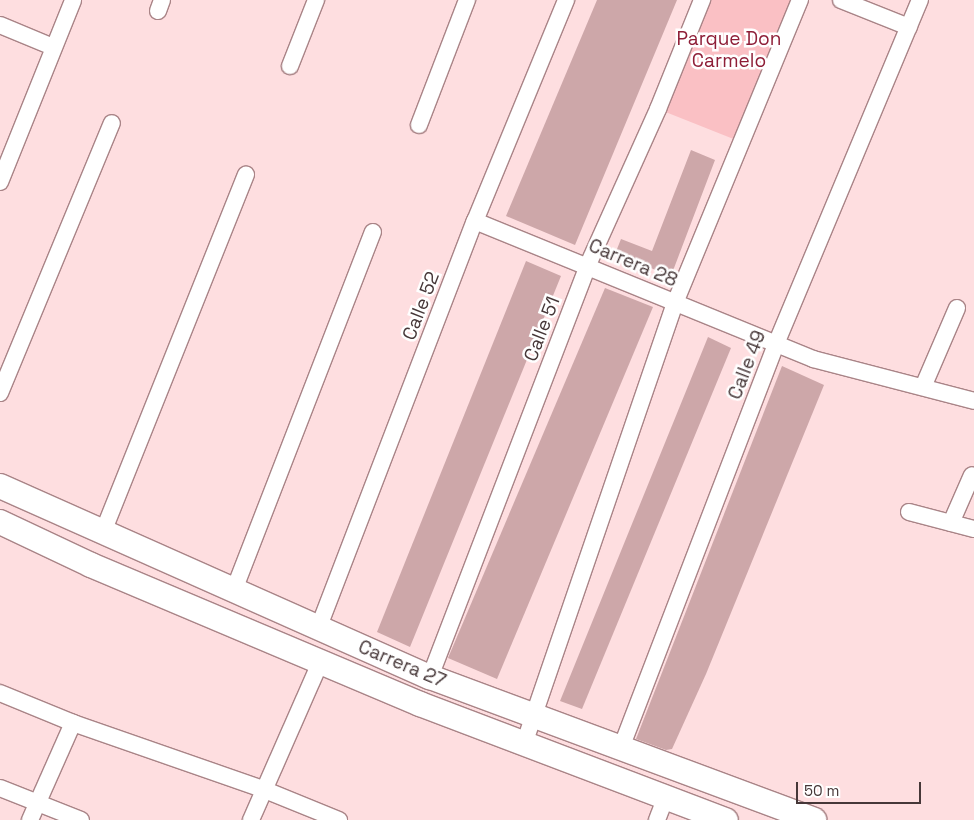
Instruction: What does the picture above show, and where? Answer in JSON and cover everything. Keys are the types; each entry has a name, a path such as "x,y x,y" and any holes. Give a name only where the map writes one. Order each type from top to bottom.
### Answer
{"street":[{"path":"0,182 73,0"},
{"path":"290,66 316,0"},
{"path":"419,125 467,0"},
{"name":"Calle 52","path":"318,629 475,221 566,0"},
{"name":"Calle 51","path":"430,677 588,267 658,109 702,0"},
{"path":"524,744 676,303 800,0"},
{"path":"841,0 909,27"},
{"name":"Calle 49","path":"621,748 776,344 920,0"},
{"path":"0,25 53,47"},
{"path":"0,393 112,124"},
{"path":"103,532 246,175"},
{"name":"Carrera 28","path":"475,221 813,359 974,402"},
{"path":"234,590 373,232"},
{"path":"923,388 957,308"},
{"path":"951,523 973,473"},
{"name":"Carrera 27","path":"0,486 318,629 430,677 814,820"},
{"path":"909,512 974,529"},
{"name":"Carrera 27","path":"0,522 320,663 524,744 726,820"},
{"path":"251,820 320,663"},
{"path":"0,692 73,723 265,790 339,820"},
{"path":"30,820 73,723"},
{"path":"0,788 81,820"},
{"path":"657,820 666,797"}],"green space":[{"name":"Parque Don Carmelo","path":"700,0 799,0 741,142 658,109"}],"building":[{"path":"597,0 677,0 575,245 506,216"},
{"path":"691,150 715,160 671,276 615,254 621,239 652,251"},
{"path":"526,261 561,276 410,647 377,632"},
{"path":"605,288 653,307 497,679 448,658"},
{"path":"708,337 731,348 582,709 560,701"},
{"path":"782,366 824,385 706,674 672,749 666,750 636,739"}]}
